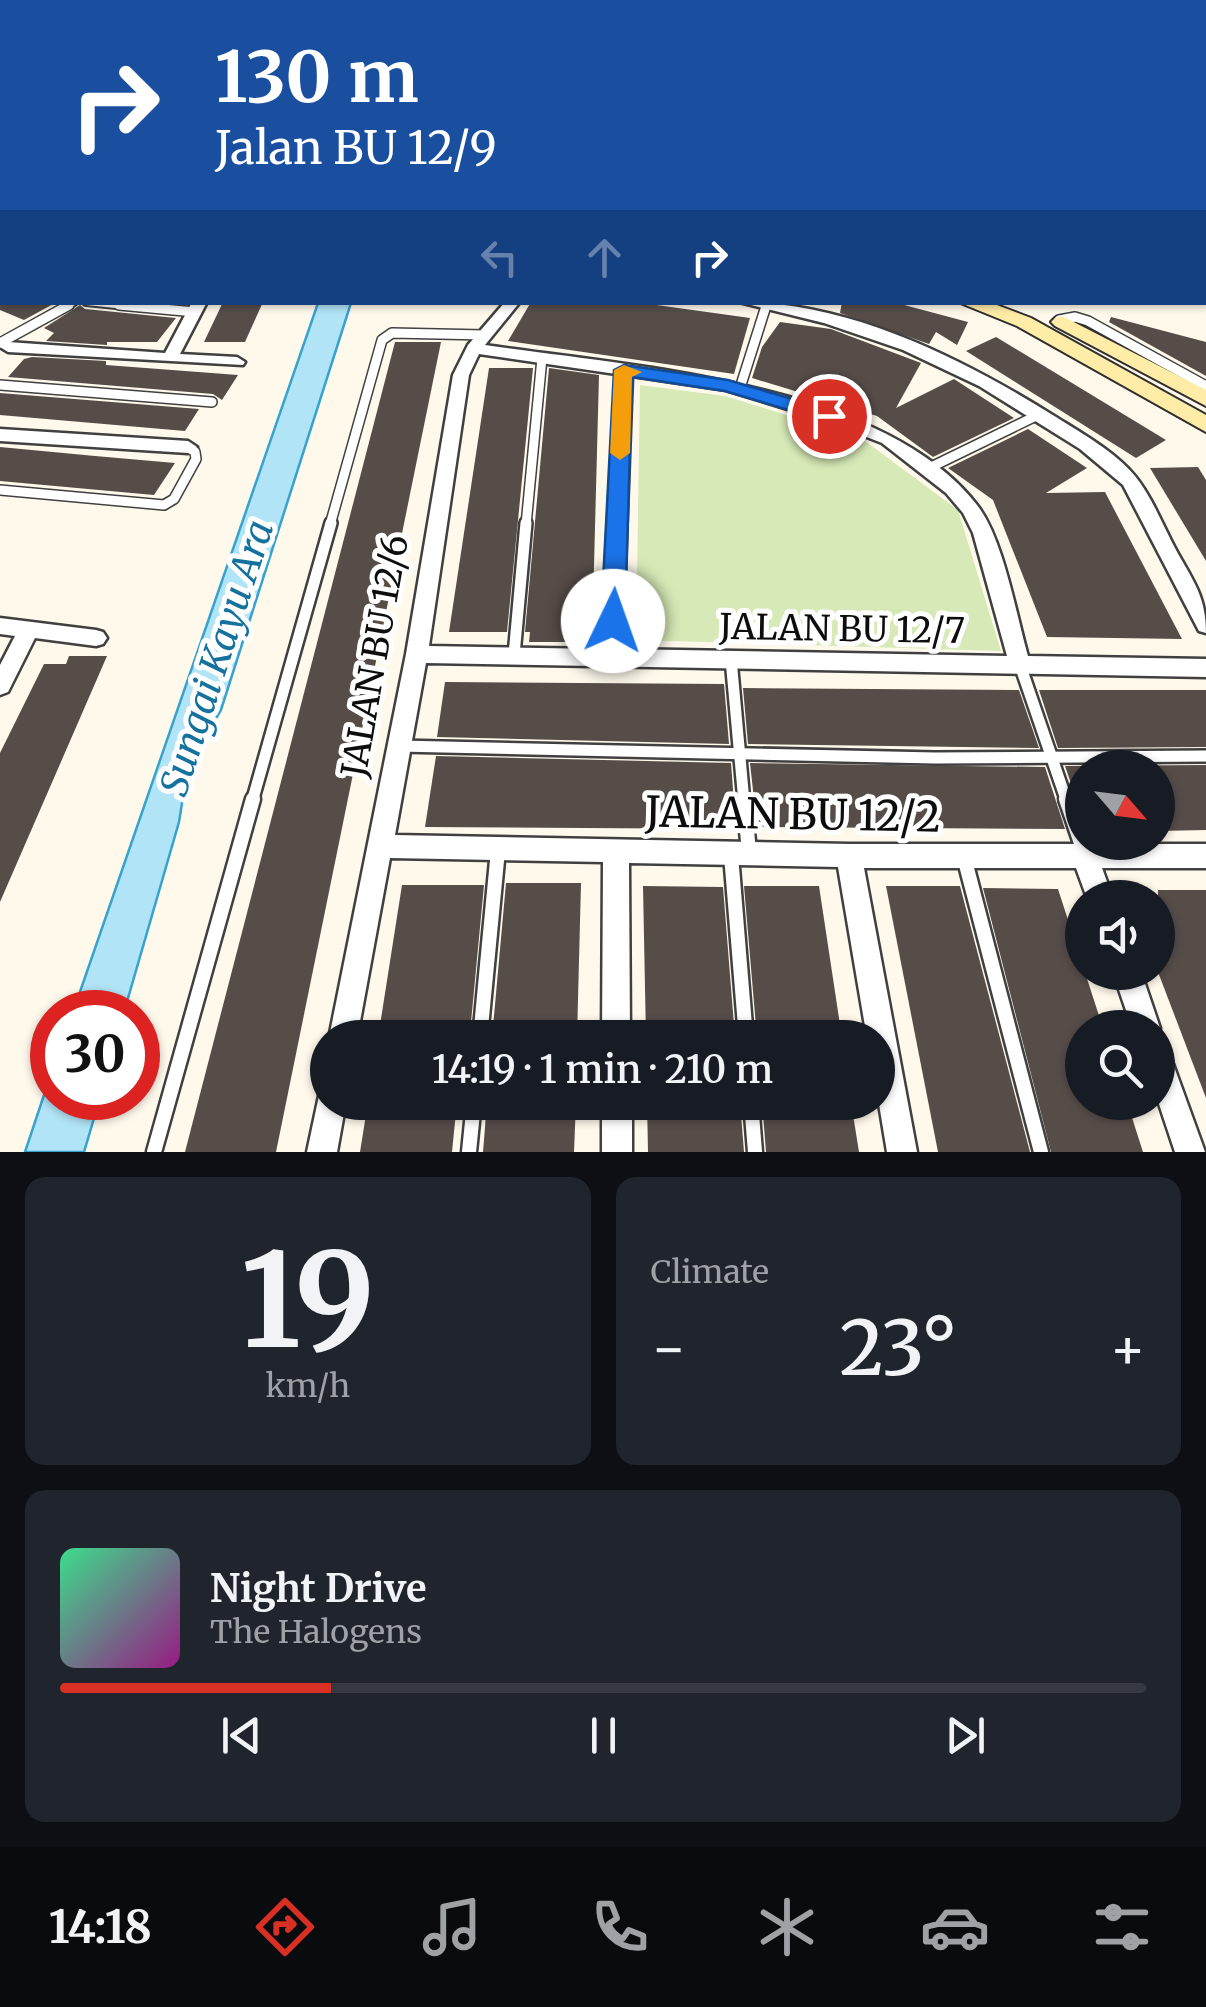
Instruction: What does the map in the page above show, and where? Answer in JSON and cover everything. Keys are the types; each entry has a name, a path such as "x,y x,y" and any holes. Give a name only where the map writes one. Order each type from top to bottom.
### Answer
{"main road":[{"path":"976,305 1024,322 1206,425"},
{"path":"1025,305 1206,399"}],"street":[{"name":"JALAN BU 12/6","path":"346,1020 416,654 458,392 480,342 511,305"},
{"path":"761,305 818,317 944,359 1040,414 1115,466 1130,482 1206,625"},
{"path":"170,358 198,307"},
{"path":"480,342 542,358 740,388 888,439 972,510 983,533 1020,664"},
{"path":"2,344 236,362"},
{"path":"611,657 624,370"},
{"path":"0,435 188,447"},
{"path":"0,626 96,638"},
{"path":"0,686 30,630"},
{"name":"JALAN BU 12/7","path":"416,654 1206,668"},
{"name":"JALAN BU 12/2","path":"379,846 849,856 1065,856"},
{"path":"616,851 616,1020"},
{"path":"849,856 902,1152"},
{"name":"JALAN BU 12/2","path":"1175,859 1204,860"},
{"path":"1175,1109 1190,1152"},
{"path":"322,1152 328,1120"},
{"path":"616,1120 617,1152"}],"lane":[{"path":"2,344 68,305"},
{"path":"153,305 198,307"},
{"path":"740,388 766,306"},
{"path":"1059,320 1075,316 1088,321 1206,386"},
{"path":"154,1152 382,340 392,334 480,342"},
{"path":"514,655 542,358"},
{"path":"0,384 212,402"},
{"path":"926,470 1040,414"},
{"path":"0,490 164,505 174,500 196,459 195,452 188,447"},
{"path":"731,659 740,752 745,1020"},
{"path":"1020,664 1065,794"},
{"path":"399,746 1206,756"},
{"path":"482,1020 498,849"},
{"path":"964,856 1041,1152"},
{"path":"469,1152 472,1120"},
{"path":"753,1120 756,1152"}],"green space":[{"path":"640,385 725,396 861,438 958,510 1001,651 636,640"}],"water":[{"name":"Sungai Kayu Ara","path":"317,305 350,305 221,710 188,766 179,822 130,990 81,990"},
{"path":"36,1120 93,1120 84,1152 25,1152"}],"building":[{"path":"0,305 52,305 24,320 0,310"},
{"path":"80,305 85,309 176,318 157,342 107,345 46,341 54,333 44,328"},
{"path":"222,305 262,305 245,342 204,342"},
{"path":"529,305 657,305 750,318 734,374 508,341"},
{"path":"841,305 904,305 968,322 957,345 936,332 929,344 840,313"},
{"path":"1111,317 1206,342 1206,376 1109,322"},
{"path":"780,322 831,329 921,363 896,408 954,379 1014,418 933,457 877,416 752,378 762,347"},
{"path":"996,337 1166,440 1136,458 966,351"},
{"path":"395,342 441,342 276,1152 185,1152"},
{"path":"24,359 238,375 222,400 213,394 8,377"},
{"path":"489,368 533,368 507,632 449,632"},
{"path":"549,368 599,375 592,642 529,642 530,632 525,632"},
{"path":"0,393 199,409 185,431 0,415"},
{"path":"1028,429 1087,468 1046,493 1105,492 1182,639 1047,637 993,500 948,468"},
{"path":"0,447 175,463 154,495 0,481"},
{"path":"1198,467 1206,480 1206,561 1150,468"},
{"path":"69,656 107,656 0,902 0,753 44,664 66,664"},
{"path":"445,682 724,684 729,744 437,737"},
{"path":"743,688 1019,690 1039,748 748,744"},
{"path":"1039,690 1206,690 1206,747 1058,748"},
{"path":"436,756 731,763 736,829 425,827"},
{"path":"750,763 1045,767 1065,829 757,827"},
{"path":"1175,765 1206,765 1206,830 1175,831"},
{"path":"506,883 581,883 577,1020 494,1020"},
{"path":"402,885 484,885 471,1020 381,1020"},
{"path":"643,886 723,887 734,1020 646,1020"},
{"path":"744,886 819,886 839,1020 755,1020"},
{"path":"886,886 960,886 1030,1152 938,1152"},
{"path":"983,888 1058,889 1065,911 1065,990 1091,990 1097,1010 1065,1010 1065,1120 1133,1120 1143,1152 1051,1152"},
{"path":"1175,890 1206,890 1206,1098 1165,990 1175,990"},
{"path":"365,1120 455,1120 452,1152 360,1152"},
{"path":"486,1120 575,1120 574,1152 483,1152"},
{"path":"647,1120 741,1120 744,1152 648,1152"},
{"path":"763,1120 854,1120 859,1152 766,1152"}],"slow traffic":[{"path":"620,453 624,370 633,372"}],"route":[{"path":"613,621 624,370 728,385 829,416"}]}
